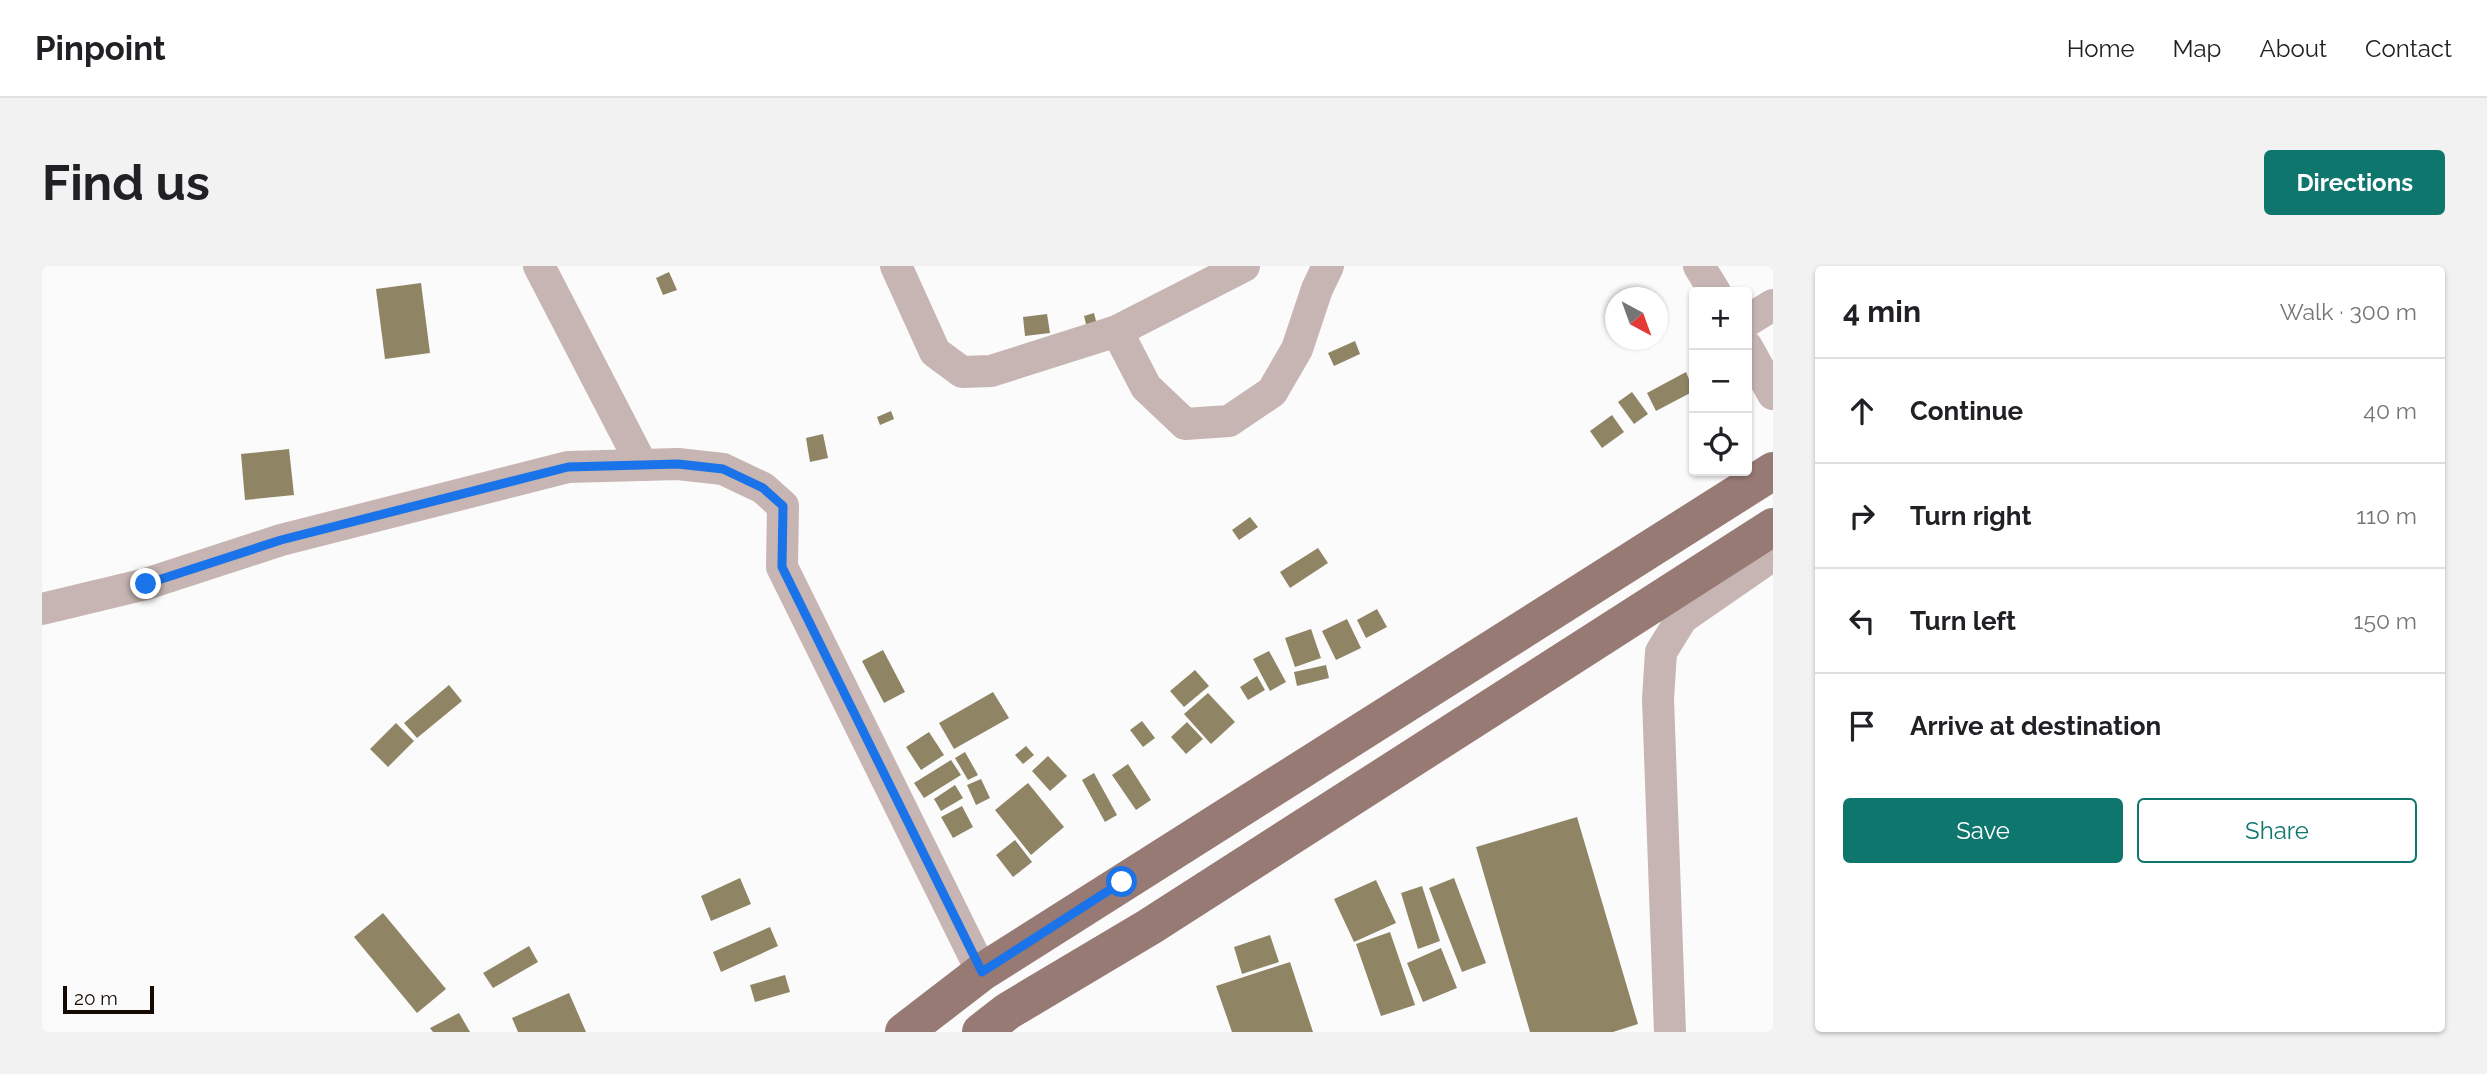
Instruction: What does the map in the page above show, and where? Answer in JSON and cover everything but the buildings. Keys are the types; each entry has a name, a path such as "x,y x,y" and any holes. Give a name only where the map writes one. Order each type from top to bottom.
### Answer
{"main road":[{"path":"904,1032 982,972 1773,471"},
{"path":"981,1032 1008,1011 1149,927 1773,527"}],"street":[{"path":"539,266 642,465"},
{"path":"896,266 935,352 962,372 991,371 1117,331 1244,266"},
{"path":"1117,331 1146,387 1185,424 1229,421 1272,392 1297,349 1317,289 1328,266"},
{"path":"1699,266 1712,287"},
{"path":"1752,318 1773,305"},
{"path":"1749,350 1773,394"},
{"path":"42,609 146,584 281,540 568,467 678,464 723,469 763,488 783,506 782,567 982,972"},
{"path":"1670,1032 1658,699 1661,652 1682,618 1773,555"}],"route":[{"path":"146,584 281,540 568,467 678,464 723,469 763,488 783,506 782,567 982,972 1122,882"}]}
